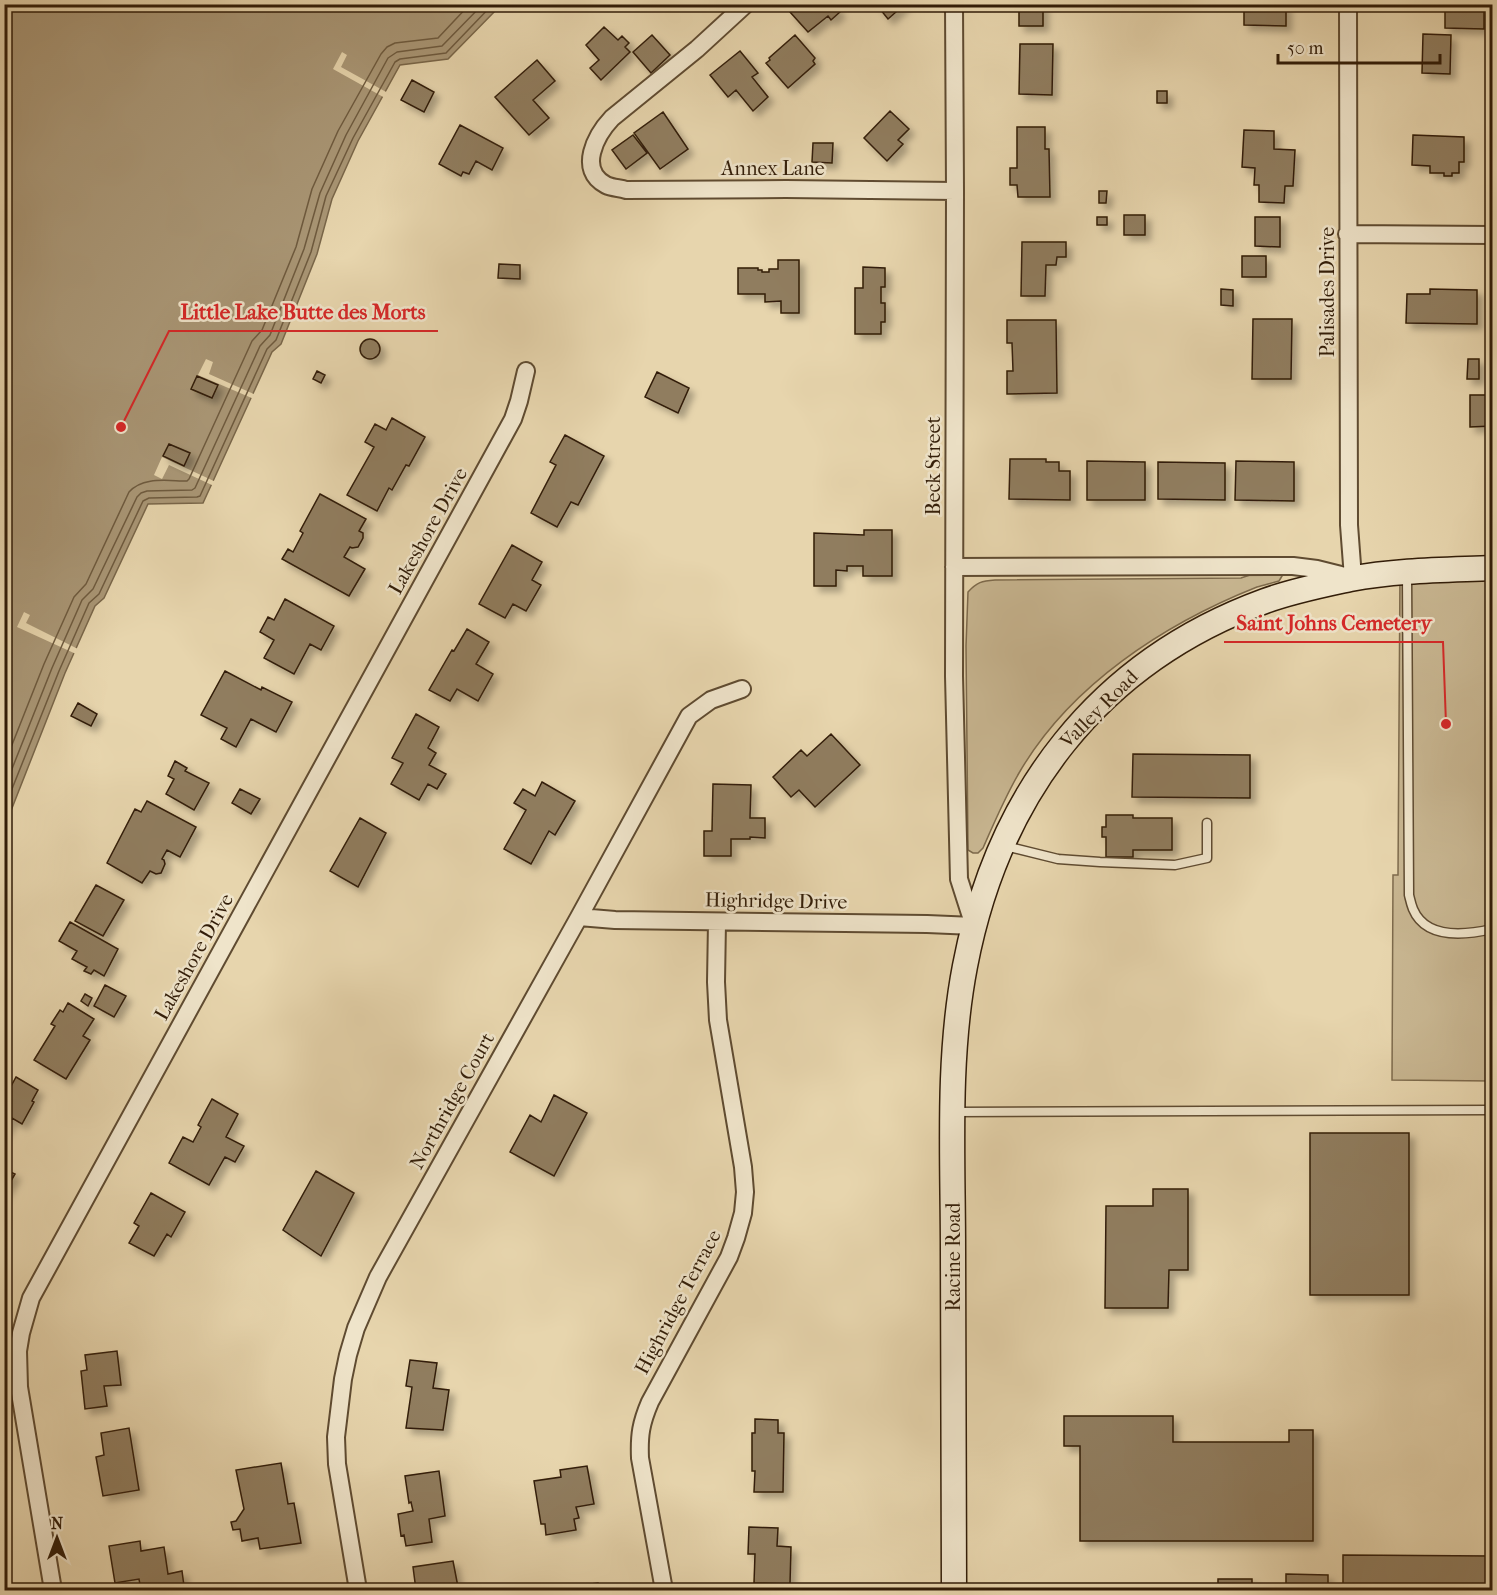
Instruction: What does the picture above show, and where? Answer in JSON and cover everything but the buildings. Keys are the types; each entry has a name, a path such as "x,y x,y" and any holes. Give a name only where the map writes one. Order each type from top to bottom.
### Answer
{"main road":[{"name":"Valley Road","path":"974,926 1002,845 1022,803 1049,761 1110,693 1146,664 1222,619 1255,605 1307,589 1353,578 1407,572 1492,568"},
{"name":"Racine Road","path":"954,1590 953,1112 960,997 974,926"}],"street":[{"name":"Annex Lane","path":"746,4 697,50 612,118 603,128 592,151 591,164 595,176 607,185 626,190 955,191"},
{"name":"Beck Street","path":"954,4 954,676 959,879 974,926"},
{"name":"Palisades Drive","path":"1348,4 1348,525 1353,578"},
{"path":"1347,234 1492,235"},
{"name":"Lakeshore Drive","path":"53,1590 19,1387 18,1351 32,1298 513,419 526,371"},
{"name":"Valley Road","path":"954,567 1293,566 1353,578"},
{"name":"Northridge Court","path":"358,1590 337,1464 336,1437 343,1379 356,1328 378,1276 689,716 711,700 742,689"},
{"name":"Highridge Drive","path":"579,917 615,920 974,926"},
{"name":"Highridge Terrace","path":"664,1590 640,1458 639,1437 642,1420 729,1257 741,1224 745,1192 743,1167 718,1020 717,922"}],"lane":[{"path":"1407,572 1409,895 1413,910 1433,929 1466,934 1492,929"},
{"path":"1002,845 1058,859 1175,865 1207,858 1207,823"},
{"path":"953,1112 1492,1110"}],"shaded area":[{"path":"1492,568 1492,1081 1392,1080 1393,875 1398,875 1400,572"},
{"path":"1256,573 1282,576 1279,581 1257,587 1188,619 1122,661 1092,685 1040,741 1014,782 983,848 978,853 968,850 966,646 968,592 974,586 995,580 1241,578"}],"water":[{"path":"5,5 500,6 448,59 400,65 358,141 332,199 317,254 281,344 272,352 203,503 148,504 104,598 95,606 65,673 5,826"}],"pier":[{"path":"342,52 347,55 341,67 388,93 385,98 333,69"},
{"path":"206,359 213,362 209,374 256,395 254,399 198,375"},
{"path":"162,457 216,482 214,486 169,465 162,479 154,475"},
{"path":"24,612 30,615 26,623 78,649 76,654 17,627"}],"place":[{"name":"Little Lake Butte des Morts","path":"121,427"},
{"name":"Saint Johns Cemetery","path":"1446,724"}]}
